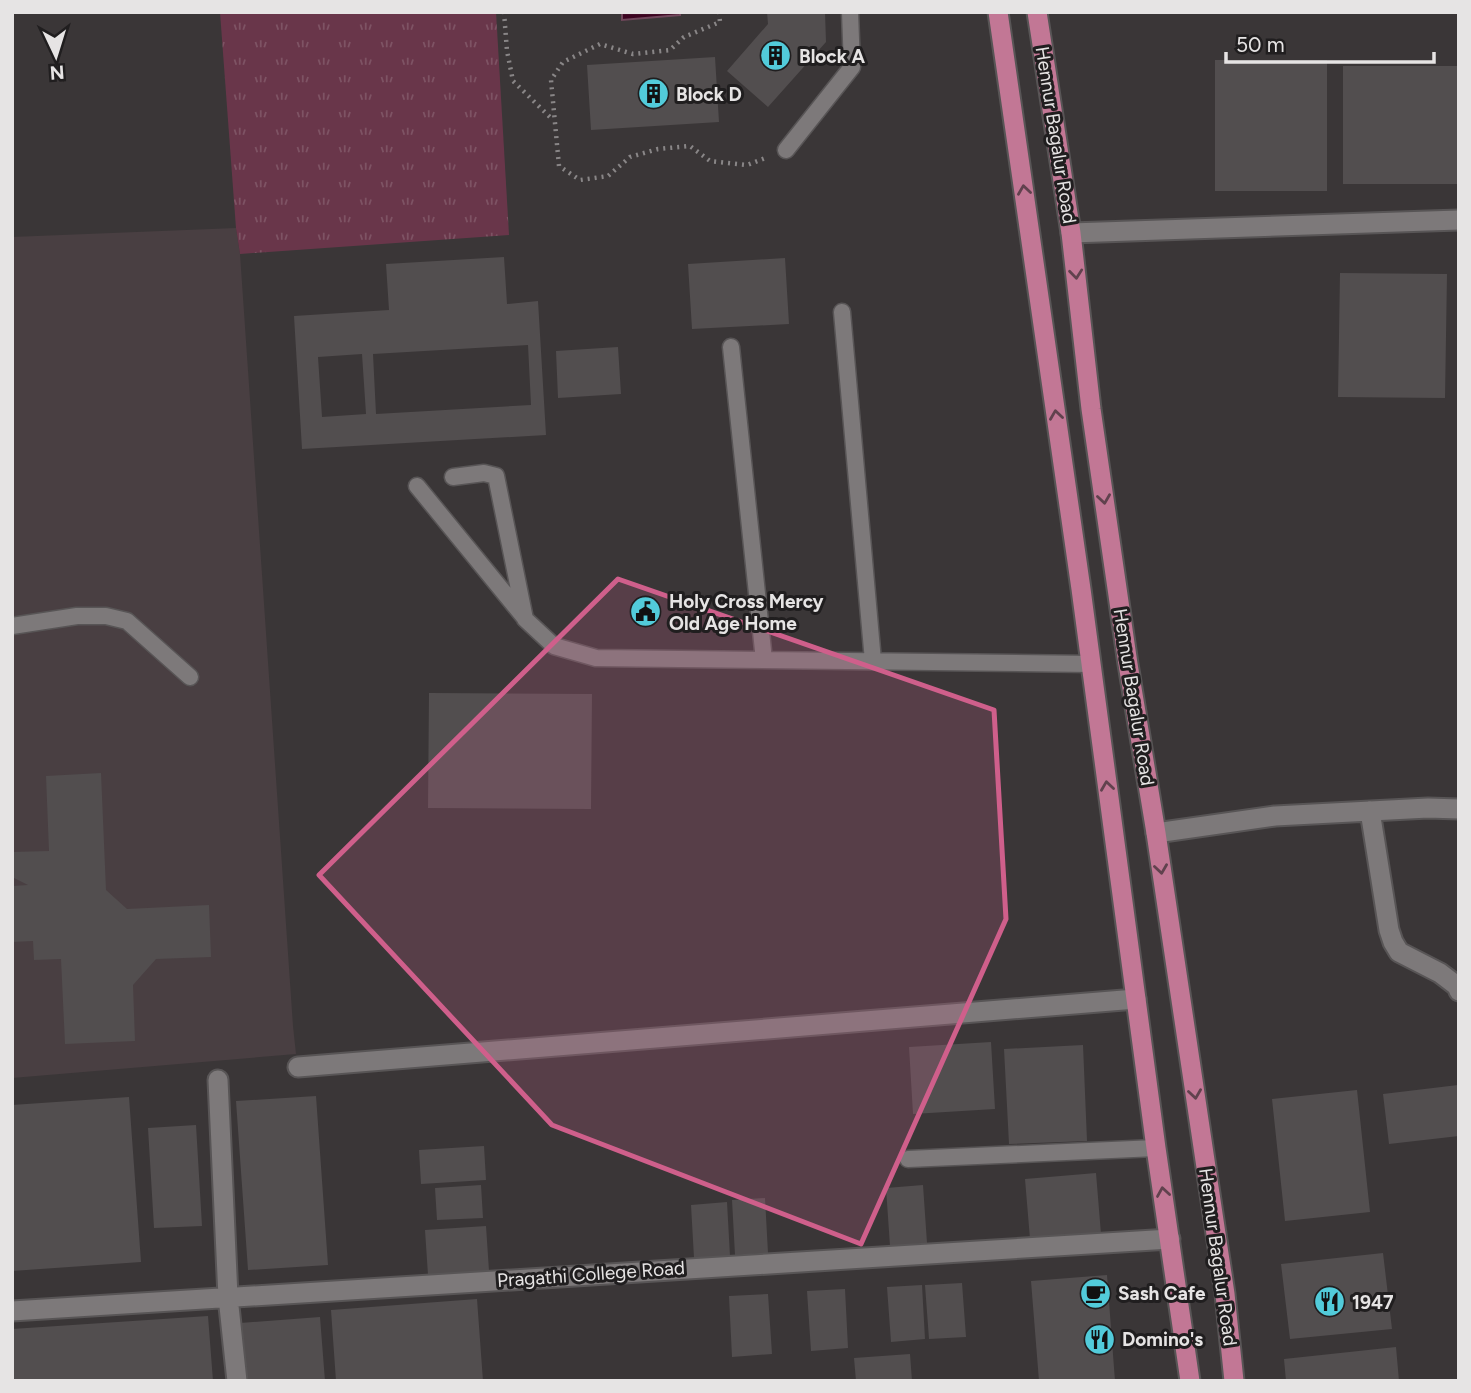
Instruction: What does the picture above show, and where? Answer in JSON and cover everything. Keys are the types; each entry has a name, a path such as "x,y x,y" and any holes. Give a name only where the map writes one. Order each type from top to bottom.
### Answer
{"main road":[{"name":"Hennur Bagalur Road","path":"998,12 1190,1381"},
{"name":"Hennur Bagalur Road","path":"1037,12 1071,233 1091,409 1128,664 1225,1294 1234,1381"}],"street":[{"path":"1071,233 1459,220"},
{"path":"1156,834 1275,816 1428,808 1459,809"},
{"path":"1370,811 1393,942 1399,952 1440,973 1457,986 1459,991"},
{"path":"298,1067 1136,999"},
{"path":"218,1080 228,1297 237,1381"},
{"name":"Pragathi College Road","path":"12,1311 1170,1239"}],"lane":[{"path":"786,150 852,67 850,12"},
{"path":"842,312 873,661"},
{"path":"731,347 764,660"},
{"path":"453,477 484,472 496,476 525,619"},
{"path":"417,486 525,619 554,646 596,658 1091,664"},
{"path":"12,626 77,616 106,616 127,621 190,677"},
{"path":"908,1159 1156,1147"}],"path":[{"path":"503,12 506,51 513,81 554,121"},
{"path":"719,12 720,22 684,37 670,50 633,54 600,44 563,62 551,80 559,166 580,180 608,176 630,157 658,149 690,146 710,161 747,165 786,150"}],"highlighted area":[{"path":"618,579 994,710 1006,919 861,1244 552,1125 319,875"}],"shaded area":[{"path":"622,12 680,12 680,15 622,20"},
{"path":"236,228 240,254 296,1054 12,1078 12,237"}],"green space":[{"path":"220,12 496,12 509,235 240,254"}],"building":[{"name":"Block A","path":"767,12 825,12 826,42 768,107 727,71 768,24"},
{"name":"Block D","path":"715,57 719,122 591,130 587,65"},
{"path":"1215,60 1327,60 1327,191 1215,191"},
{"path":"1343,66 1459,66 1459,184 1343,184"},
{"path":"504,257 507,304 538,301 546,435 302,449 294,316 389,310 386,264","holes":["528,345 531,405 376,414 373,354","362,354 366,414 322,417 318,357"]},
{"path":"785,258 789,324 692,329 688,264"},
{"path":"1340,273 1447,274 1445,398 1338,397"},
{"path":"618,347 621,394 558,398 556,351"},
{"path":"429,693 592,694 591,809 428,808"},
{"path":"101,773 106,890 127,909 209,905 211,957 156,959 133,985 135,1041 65,1044 61,959 34,960 33,941 12,942 12,886 28,885 12,877 12,852 49,851 46,776"},
{"path":"991,1042 995,1109 913,1114 909,1047"},
{"path":"1083,1045 1087,1141 1009,1144 1004,1049"},
{"path":"1458,1085 1459,1136 1389,1144 1383,1094"},
{"path":"1357,1090 1370,1212 1285,1221 1272,1099"},
{"path":"316,1096 328,1265 248,1270 236,1101"},
{"path":"129,1097 141,1262 12,1271 12,1105"},
{"path":"196,1125 202,1226 154,1228 148,1128"},
{"path":"484,1146 486,1180 421,1184 419,1150"},
{"path":"1096,1173 1101,1234 1030,1239 1025,1179"},
{"path":"481,1185 483,1218 437,1220 435,1188"},
{"path":"923,1185 927,1243 890,1246 886,1188"},
{"path":"765,1198 768,1253 735,1255 732,1200"},
{"path":"727,1202 730,1256 694,1258 691,1205"},
{"path":"486,1226 489,1271 428,1275 425,1230"},
{"path":"1383,1253 1392,1329 1290,1339 1281,1264"},
{"path":"1107,1275 1115,1381 1039,1381 1031,1281"},
{"path":"962,1283 966,1337 929,1339 925,1285"},
{"path":"922,1285 925,1339 891,1342 887,1287"},
{"path":"845,1289 848,1348 811,1351 807,1291"},
{"path":"768,1294 772,1354 732,1357 729,1296"},
{"path":"477,1299 483,1381 336,1381 331,1310"},
{"path":"208,1316 213,1381 12,1381 12,1329"},
{"path":"320,1317 325,1381 245,1381 240,1323"},
{"path":"1396,1347 1399,1381 1286,1381 1284,1359"},
{"path":"910,1354 912,1381 856,1381 854,1358"}],"place":[{"name":"Block A","path":"776,56"},
{"name":"Block D","path":"653,94"},
{"name":"Holy Cross Mercy Old Age Home","path":"646,612"},
{"name":"Sash Cafe","path":"1095,1293"},
{"name":"1947","path":"1329,1302"},
{"name":"Domino's","path":"1099,1339"}]}
